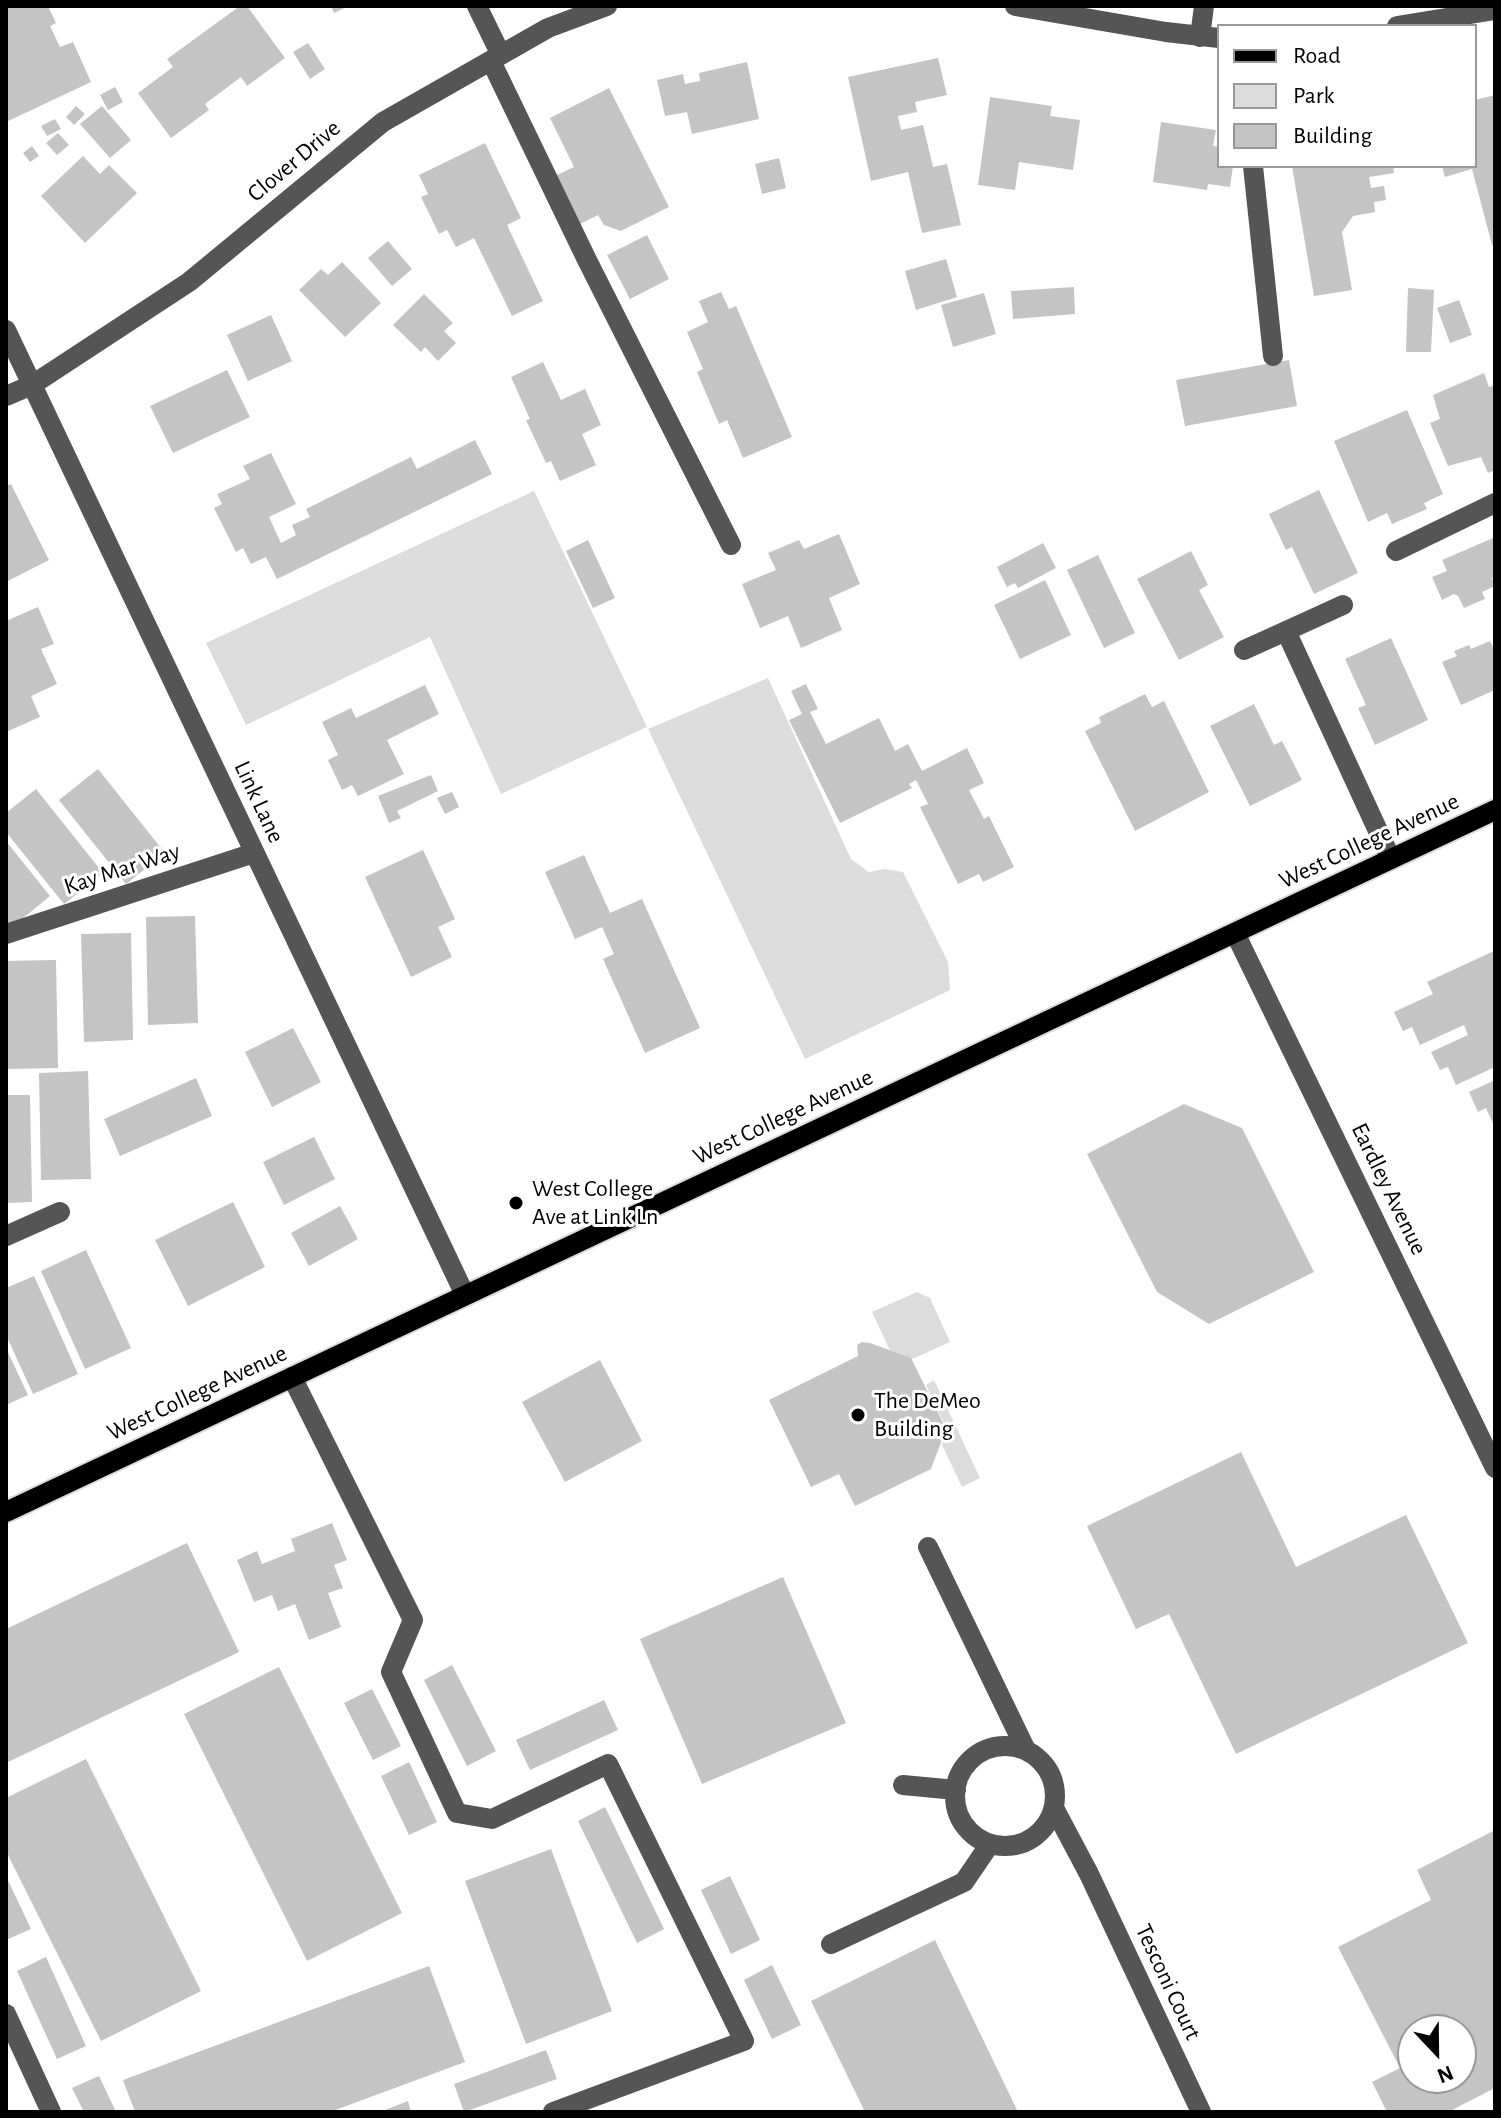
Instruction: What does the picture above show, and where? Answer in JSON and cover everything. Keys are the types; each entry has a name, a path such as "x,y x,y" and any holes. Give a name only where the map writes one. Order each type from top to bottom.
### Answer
{"main road":[{"name":"West College Avenue","path":"6,1512 1495,810"}],"street":[{"path":"477,6 496,58 587,260 731,545"},
{"name":"Clover Drive","path":"6,396 32,385 189,282 383,122 548,28 607,6"},
{"path":"1015,6 1210,37 1204,6"},
{"path":"1409,24 1495,10"},
{"path":"1253,168 1273,356"},
{"name":"Link Lane","path":"6,330 465,1295"},
{"path":"1396,551 1495,503"},
{"path":"1244,650 1343,605"},
{"path":"1286,631 1391,859"},
{"name":"Kay Mar Way","path":"6,934 254,853"},
{"name":"Eardley Avenue","path":"1235,933 1495,1468"},
{"path":"6,1236 60,1212"},
{"path":"292,1377 413,1620 391,1672 457,1813 492,1819 608,1764 744,2041 553,2112"},
{"path":"928,1547 1026,1750"},
{"path":"1010,1746 1026,1750 1041,1760 1051,1774 1056,1791 1054,1808 1047,1824 1028,1840 1006,1846 990,1844 976,1837 965,1826 958,1812 956,1790 964,1767 992,1747 1010,1746"},
{"path":"903,1785 956,1790"},
{"name":"Tesconi Court","path":"1054,1808 1089,1874 1201,2112"},
{"path":"831,1944 964,1882 990,1844"},
{"path":"6,2014 51,2112"}],"green space":[{"path":"534,491 647,727 501,794 430,637 246,725 206,643"},
{"path":"768,678 851,859 869,872 885,869 903,872 948,962 950,990 805,1059 648,729"},
{"path":"917,1292 930,1298 950,1342 897,1366 872,1312"},
{"path":"934,1380 980,1478 962,1487 942,1445 947,1430 926,1385"}],"building":[{"path":"48,6 56,23 50,26 60,47 73,42 91,82 6,122 6,8"},
{"path":"240,6 247,6 285,58 247,86 241,77 205,104 209,110 171,138 138,93 173,67 167,59"},
{"path":"331,6 349,6 334,13"},
{"path":"308,43 325,69 310,79 293,52"},
{"path":"938,58 947,95 915,102 917,112 898,116 901,130 923,125 933,167 947,164 961,225 922,233 908,172 871,181 848,77"},
{"path":"747,62 759,119 692,134 687,112 665,116 657,80 683,74 685,84 700,81 699,73"},
{"path":"115,87 123,102 108,110 100,95"},
{"path":"609,88 669,207 621,231 604,225 598,215 580,224 555,176 574,167 550,118"},
{"path":"1495,95 1495,244 1492,245 1472,169 1445,177 1443,168 1477,168 1477,100"},
{"path":"990,97 1052,106 1050,116 1080,120 1073,170 1019,162 1015,190 978,185"},
{"path":"76,106 85,114 74,125 66,117"},
{"path":"102,106 131,140 110,158 80,124"},
{"path":"55,119 61,129 47,136 41,126"},
{"path":"1161,122 1216,130 1213,146 1217,147 1217,168 1233,168 1230,187 1208,184 1207,190 1153,182"},
{"path":"58,133 69,145 57,155 46,143"},
{"path":"485,143 521,218 507,225 543,301 512,316 474,238 456,247 447,230 439,234 421,197 428,194 419,175"},
{"path":"32,146 39,156 30,162 23,153"},
{"path":"83,156 100,174 109,165 137,193 85,243 41,196"},
{"path":"779,158 786,188 762,194 755,164"},
{"path":"1292,168 1393,168 1394,173 1369,177 1371,188 1384,186 1386,200 1374,202 1375,212 1353,216 1342,232 1352,290 1314,296"},
{"path":"647,235 669,279 630,299 607,255"},
{"path":"388,241 412,269 392,286 368,258"},
{"path":"946,259 957,297 916,310 905,271"},
{"path":"342,262 381,303 345,337 299,290 321,269 328,275"},
{"path":"1074,287 1075,314 1013,319 1011,291"},
{"path":"1408,288 1434,290 1431,352 1406,352"},
{"path":"721,292 729,309 736,306 792,437 743,458 727,420 719,424 697,372 703,369 687,332 708,322 699,301"},
{"path":"984,293 996,334 953,347 941,305"},
{"path":"424,294 453,323 444,331 456,343 438,361 425,347 421,352 393,325"},
{"path":"1459,300 1472,335 1450,343 1437,308"},
{"path":"271,315 292,361 248,381 227,335"},
{"path":"1289,360 1297,406 1185,426 1176,380"},
{"path":"543,362 561,400 585,389 601,425 582,434 596,465 560,481 551,461 546,463 511,377"},
{"path":"227,370 250,417 173,453 150,406"},
{"path":"1484,373 1489,387 1495,385 1495,470 1488,473 1481,457 1448,466 1430,423 1440,419 1433,395"},
{"path":"1407,410 1443,494 1424,503 1427,509 1392,524 1387,513 1368,522 1334,441"},
{"path":"475,440 492,474 277,579 266,557 251,564 243,548 236,552 214,508 222,504 217,494 250,479 243,466 271,453 296,504 269,517 281,543 296,535 292,525 310,517 306,509 411,457 417,469"},
{"path":"11,484 49,560 6,582 6,486"},
{"path":"1319,490 1358,573 1314,594 1292,547 1286,550 1269,514"},
{"path":"839,534 860,584 829,598 842,630 801,648 788,616 760,628 742,584 776,570 768,553 799,540 804,549"},
{"path":"1493,538 1495,576 1492,578 1495,586 1482,592 1485,599 1464,608 1454,594 1442,600 1432,577 1447,571 1442,560"},
{"path":"588,540 615,598 593,608 566,551"},
{"path":"1043,543 1056,568 1018,588 1015,583 1007,587 997,567"},
{"path":"1191,551 1208,585 1199,590 1224,637 1179,660 1137,579"},
{"path":"1098,555 1135,633 1104,648 1067,570"},
{"path":"1045,580 1071,635 1020,659 994,605"},
{"path":"38,607 54,644 41,649 57,684 31,696 40,717 6,732 6,621"},
{"path":"1391,638 1428,720 1375,745 1358,708 1366,705 1345,659"},
{"path":"1490,641 1495,651 1495,690 1461,705 1442,662 1457,656 1454,651 1469,645 1471,649"},
{"path":"806,684 818,709 810,712 826,744 879,718 895,751 908,744 922,771 967,748 984,783 969,790 984,819 989,816 1014,867 983,882 979,874 958,884 920,807 928,804 916,780 909,784 912,788 840,823 789,720 802,714 791,691"},
{"path":"425,685 439,714 387,740 404,774 358,796 352,785 342,790 328,760 338,755 322,722 351,708 356,718"},
{"path":"1145,694 1152,707 1164,701 1209,792 1135,831 1085,731 1101,723 1099,717"},
{"path":"1254,704 1274,745 1282,741 1302,780 1250,806 1210,726"},
{"path":"98,769 165,853 126,884 59,800"},
{"path":"431,775 438,791 397,811 401,818 389,823 378,796"},
{"path":"36,789 103,873 64,904 6,832 6,813"},
{"path":"452,792 459,807 445,814 437,798"},
{"path":"6,841 50,896 11,928 6,921"},
{"path":"423,850 455,919 438,927 452,957 411,977 365,877"},
{"path":"584,855 610,913 642,899 700,1028 645,1053 603,959 614,954 602,927 575,939 545,872"},
{"path":"195,916 198,1023 148,1025 146,917"},
{"path":"131,933 133,1040 84,1042 81,934"},
{"path":"1494,951 1495,1067 1456,1085 1448,1067 1440,1070 1431,1052 1468,1035 1464,1025 1420,1045 1412,1027 1403,1031 1394,1012 1433,994 1427,982"},
{"path":"56,960 58,1068 8,1069 6,961"},
{"path":"293,1028 321,1082 272,1107 245,1052"},
{"path":"88,1071 91,1179 41,1180 39,1073"},
{"path":"196,1078 212,1116 120,1156 104,1119"},
{"path":"1495,1080 1495,1128 1486,1108 1478,1112 1469,1092"},
{"path":"6,1095 30,1095 32,1202 6,1203"},
{"path":"1184,1104 1242,1128 1314,1272 1209,1324 1157,1292 1087,1154"},
{"path":"314,1137 335,1179 284,1205 263,1162"},
{"path":"233,1202 265,1267 188,1306 155,1240"},
{"path":"340,1206 358,1239 309,1266 291,1233"},
{"path":"86,1250 131,1348 85,1369 41,1271"},
{"path":"34,1276 78,1374 33,1394 6,1335 6,1288"},
{"name":"The DeMeo Building","path":"862,1342 911,1358 946,1429 931,1469 855,1506 839,1474 811,1487 769,1400 858,1356 857,1345"},
{"path":"6,1348 28,1395 6,1405"},
{"path":"600,1360 642,1441 565,1482 522,1402"},
{"path":"1241,1452 1296,1567 1406,1515 1468,1643 1236,1754 1169,1614 1136,1629 1087,1526"},
{"path":"332,1523 347,1560 334,1565 343,1588 328,1593 341,1627 309,1640 295,1604 278,1611 272,1595 254,1602 237,1560 257,1551 262,1564 295,1551 291,1539"},
{"path":"187,1543 239,1652 6,1763 6,1629"},
{"path":"783,1577 846,1723 702,1784 640,1639"},
{"path":"452,1665 496,1751 467,1766 424,1680"},
{"path":"279,1667 402,1913 307,1961 184,1714"},
{"path":"372,1689 401,1746 373,1760 344,1703"},
{"path":"604,1700 618,1730 530,1770 516,1740"},
{"path":"86,1759 201,1991 101,2041 6,1851 6,1798"},
{"path":"409,1762 437,1822 409,1835 381,1776"},
{"path":"605,1807 664,1929 637,1943 578,1821"},
{"path":"1495,1830 1495,2088 1448,2112 1387,2112 1372,2082 1397,2070 1397,2094 1477,2094 1477,2014 1397,2014 1397,2062 1338,1947 1431,1900 1417,1870"},
{"path":"551,1849 612,2011 526,2044 465,1881"},
{"path":"6,1876 31,1929 6,1940"},
{"path":"730,1876 760,1940 731,1954 701,1890"},
{"path":"935,1940 1018,2112 865,2112 811,2001"},
{"path":"46,1957 86,2046 57,2059 17,1971"},
{"path":"772,1965 801,2025 772,2039 744,1980"},
{"path":"429,1966 465,2062 330,2112 135,2112 123,2080"},
{"path":"546,2050 557,2079 464,2112 454,2084"},
{"path":"99,2076 116,2112 84,2112 72,2088"},
{"path":"408,2101 411,2112 380,2112"}],"place":[{"name":"West College Ave at Link Ln","path":"516,1203"},
{"name":"The DeMeo Building","path":"858,1415"}]}
